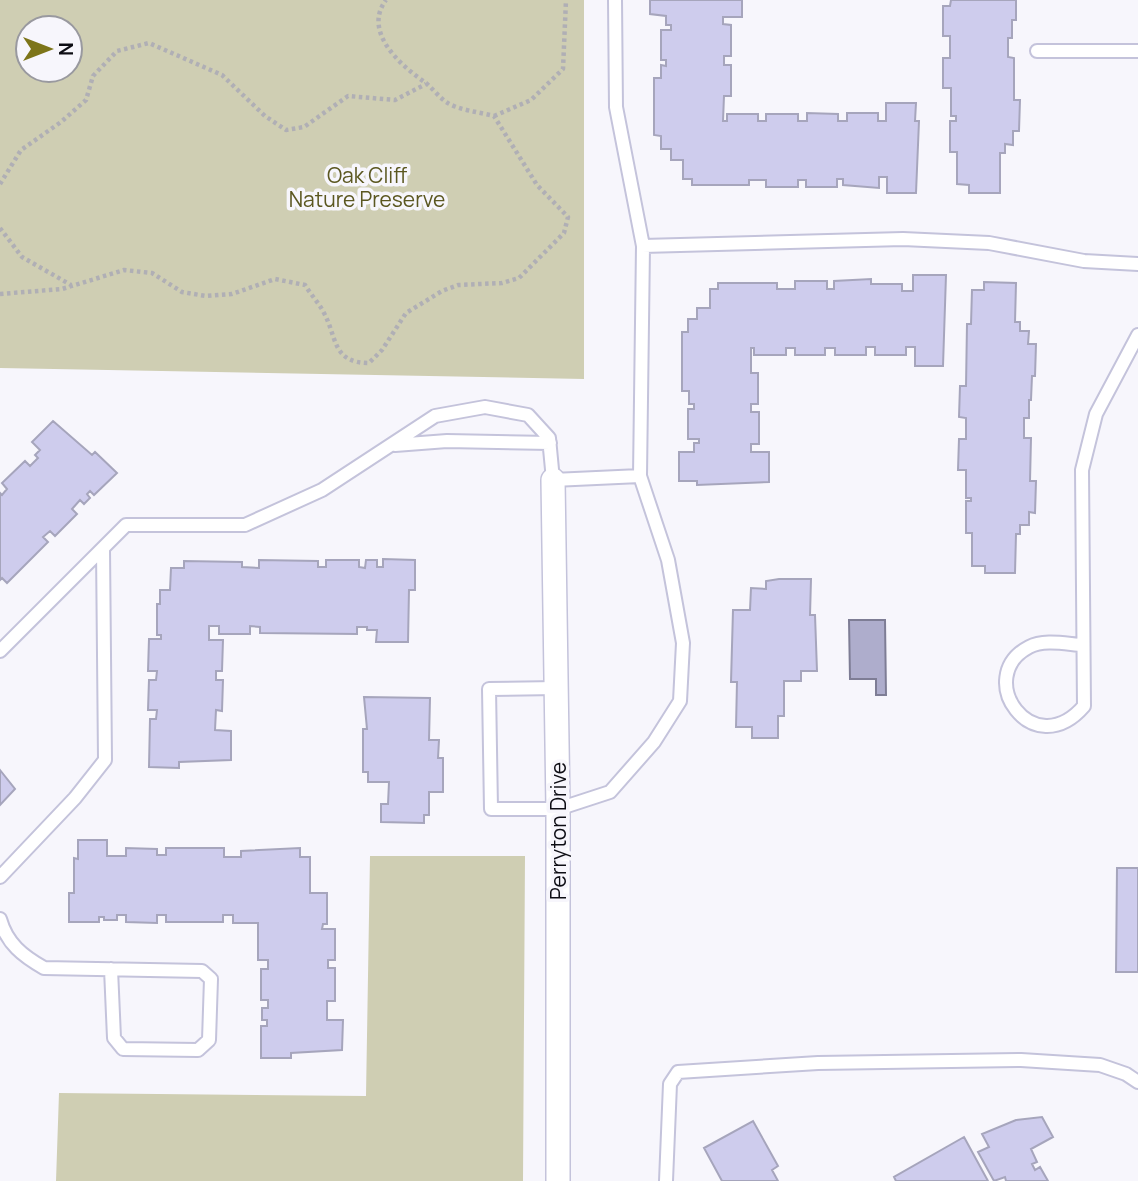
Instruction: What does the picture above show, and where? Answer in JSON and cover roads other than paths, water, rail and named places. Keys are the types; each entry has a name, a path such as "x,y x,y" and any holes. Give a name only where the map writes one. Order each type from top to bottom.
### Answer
{"street":[{"name":"Perryton Drive","path":"553,480 558,808 558,1181"}],"lane":[{"path":"557,688 489,689 491,809 558,808 610,792 654,742 680,701 684,643 668,560 640,476 643,246 615,107 615,0"},
{"path":"1037,51 1138,51"},
{"path":"643,246 903,239 989,243 1084,261 1138,264"},
{"path":"1083,645 1043,643 1018,655 1006,680 1007,695 1022,718 1035,724 1063,724 1084,706 1082,470 1096,414 1138,335"},
{"path":"0,651 126,525 245,525 322,490 395,445 435,416 485,407 528,415 550,438 553,480 640,476"},
{"path":"395,445 447,441 550,443"},
{"path":"0,877 75,798 105,760 103,549"},
{"path":"0,919 3,931 21,955 44,968 111,969 202,971 211,979 209,1040 198,1049 123,1049 114,1038 111,969"},
{"path":"666,1181 670,1084 678,1072 818,1063 1021,1060 1100,1065 1126,1073 1138,1082"}],"water":[{"path":"849,620 885,620 886,695 876,695 876,679 850,679"}],"park label":[{"name":"Oak Cliff Nature Preserve","path":"367,187"}]}
